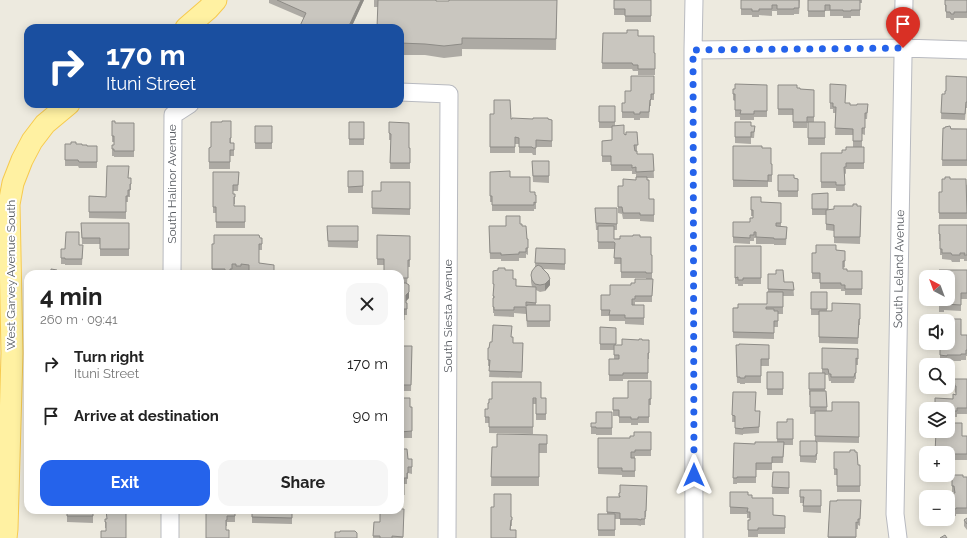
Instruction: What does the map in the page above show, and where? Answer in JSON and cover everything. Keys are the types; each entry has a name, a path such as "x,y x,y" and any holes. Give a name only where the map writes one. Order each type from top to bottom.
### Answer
{"main road":[{"path":"192,24 216,0"},
{"name":"West Garvey Avenue South","path":"6,538 12,353 9,204 13,183 22,160 32,141 45,124 64,108"}],"street":[{"path":"694,0 694,538"},
{"name":"South Leland Avenue","path":"898,538 895,514 904,0"},
{"path":"693,50 903,48 967,50"},
{"name":"South Siesta Avenue","path":"404,92 449,94 447,538"},
{"name":"South Halinor Avenue","path":"172,270 173,115 184,108"},
{"path":"170,514 170,538"}],"building":[{"path":"277,0 361,0 350,24 301,24 306,13"},
{"path":"378,0 557,0 556,39 462,38 462,44 444,46 404,43 404,24 377,24"},
{"path":"614,0 651,0 651,16 625,16 625,9 614,9"},
{"path":"741,0 799,0 799,8 777,9 777,5 772,5 772,9 759,9 759,11 752,11 752,9 741,9"},
{"path":"808,0 860,0 860,10 830,10 830,5 825,5 825,11 808,11"},
{"path":"945,0 967,0 967,12 954,12 954,14 951,14 950,12 946,12"},
{"path":"627,30 638,30 638,36 654,36 655,69 638,69 638,65 633,65 632,63 602,63 603,33 627,33"},
{"path":"631,76 654,76 654,94 651,94 649,112 634,114 634,112 622,112 622,103 625,103 625,91 631,91"},
{"path":"946,76 967,77 967,102 965,114 941,113 942,94 945,94 946,91"},
{"path":"735,84 767,85 767,111 754,111 754,114 740,114 741,110 735,110 735,94 733,94 733,89 735,89"},
{"path":"830,84 846,85 845,103 850,103 850,105 868,104 867,113 865,113 865,128 862,128 862,141 853,141 853,129 835,128 836,107 833,107 833,103 830,103"},
{"path":"778,85 797,85 797,88 800,89 814,90 814,117 807,117 807,122 793,122 793,109 778,109"},
{"path":"494,100 510,100 511,119 548,118 552,120 552,141 536,140 536,148 519,147 519,138 515,137 515,147 490,147 490,114 494,114"},
{"path":"599,106 615,106 615,122 599,122"},
{"path":"112,121 115,121 115,123 134,123 134,151 114,151 114,149 112,149 112,145 114,145 114,136 112,136"},
{"path":"231,121 230,143 234,143 234,150 230,150 230,162 209,162 209,148 211,147 211,122"},
{"path":"349,122 364,122 364,139 349,139"},
{"path":"389,122 409,123 410,163 390,163 391,134 389,133"},
{"path":"735,122 751,122 751,126 755,126 754,132 751,132 751,137 735,137"},
{"path":"808,122 825,122 825,138 808,138"},
{"path":"624,125 624,134 626,135 626,132 637,132 638,145 634,145 637,154 653,154 654,171 636,172 636,167 632,168 632,165 611,165 611,156 602,156 602,141 612,140 612,126"},
{"path":"255,126 272,126 272,143 255,143"},
{"path":"950,126 951,129 967,129 967,160 942,160 943,128"},
{"path":"71,142 76,142 76,144 87,146 97,146 97,162 65,160 65,144 71,144"},
{"path":"733,146 762,146 762,148 771,148 772,175 768,175 768,181 733,180"},
{"path":"846,147 864,147 864,163 846,163 846,167 844,167 845,185 836,185 836,182 821,182 821,153 842,153 842,150 846,150"},
{"path":"532,161 549,161 549,176 533,176"},
{"path":"107,166 129,166 128,178 131,178 131,184 130,190 128,190 128,196 126,196 126,212 89,212 89,196 106,197"},
{"path":"348,171 363,171 363,186 348,187"},
{"path":"510,171 510,177 530,177 530,192 535,192 536,195 536,203 534,202 534,205 492,205 492,196 490,196 490,172"},
{"path":"213,172 239,172 238,185 233,185 233,194 235,194 234,206 245,206 245,222 216,222 216,207 213,207"},
{"path":"778,175 794,175 794,178 798,179 798,191 778,191"},
{"path":"636,177 647,177 647,180 649,180 649,199 654,199 654,215 623,213 622,207 618,207 618,186 623,186 623,179 636,180"},
{"path":"945,177 950,177 950,179 966,179 967,213 939,213 939,192 942,192 942,179 945,179"},
{"path":"381,182 410,182 410,209 372,208 372,191 381,191"},
{"path":"828,193 828,209 812,209 812,194"},
{"path":"751,197 761,197 761,202 781,203 781,223 776,223 776,226 787,227 786,239 756,237 756,232 754,232 754,235 750,235 750,238 733,237 733,222 750,222 750,218 753,218 753,210 751,210"},
{"path":"853,204 861,206 860,237 834,237 834,225 826,224 826,210 834,209 834,206 853,206"},
{"path":"595,208 617,208 617,224 596,223"},
{"path":"506,216 520,216 520,224 522,224 522,226 526,226 528,248 526,248 526,252 501,255 501,253 490,253 489,226 506,226"},
{"path":"81,223 129,223 129,249 100,249 100,238 82,238"},
{"path":"939,225 967,225 967,255 964,255 965,253 960,253 960,255 952,255 951,253 942,253 942,249 940,249"},
{"path":"327,226 358,226 358,241 328,241"},
{"path":"598,226 614,226 614,239 620,239 620,236 633,235 640,235 640,237 651,237 652,273 621,272 621,258 614,258 615,243 598,242"},
{"path":"66,232 79,232 79,245 83,245 82,259 61,258 61,249 65,249"},
{"path":"214,235 259,235 260,238 262,238 262,244 259,244 259,263 274,265 274,270 249,270 249,265 241,264 241,266 236,266 236,264 232,264 232,269 230,270 212,269 212,244 214,244"},
{"path":"377,235 410,236 408,278 404,278 404,270 384,270 384,259 377,259"},
{"path":"816,245 836,245 836,250 845,251 843,269 847,269 847,271 862,271 862,289 845,289 845,285 841,285 841,283 820,283 820,273 812,273 812,253 816,253"},
{"path":"735,246 761,246 761,278 743,278 743,280 738,280 738,277 735,278"},
{"path":"536,248 565,249 565,264 535,263"},
{"path":"538,265 548,274 550,279 545,284 535,284 532,280 532,271"},
{"path":"498,268 513,270 513,279 516,279 516,286 536,287 536,303 526,302 526,306 550,305 550,321 527,321 526,307 514,307 514,310 494,310 493,271 498,270"},
{"path":"776,270 783,270 784,282 793,282 794,290 768,289 768,274 776,274"},
{"path":"955,270 967,270 967,293 961,293 961,305 955,305"},
{"path":"635,279 653,279 652,296 635,296 635,299 632,299 632,305 644,305 644,318 625,318 625,315 609,315 610,310 601,310 601,295 610,295 610,285 631,285 631,283 635,283"},
{"path":"404,283 409,285 409,292 406,295 407,309 404,309"},
{"path":"767,292 783,292 783,307 766,307 766,309 774,309 774,311 778,311 778,321 774,321 774,333 733,332 733,308 738,308 738,304 767,304"},
{"path":"811,292 827,292 827,309 811,309"},
{"path":"832,303 860,304 858,338 819,337 819,311 832,311"},
{"path":"955,319 961,319 961,335 967,335 966,354 947,356 940,355 940,350 955,350"},
{"path":"493,325 512,326 511,337 513,337 513,343 523,343 522,372 489,371 490,360 488,360 488,348 490,342 492,342"},
{"path":"600,327 616,328 616,344 600,344"},
{"path":"622,339 649,340 648,373 623,373 623,375 609,375 609,359 619,359 619,355 614,355 614,345 622,345"},
{"path":"736,345 769,345 769,359 761,359 761,376 745,376 745,378 737,377"},
{"path":"404,346 412,346 411,385 404,385"},
{"path":"822,348 858,349 858,359 856,358 856,373 854,377 831,377 828,369 822,369"},
{"path":"767,372 783,372 783,389 767,389"},
{"path":"809,373 825,373 825,389 809,389"},
{"path":"955,379 967,379 967,408 957,408 957,411 955,411 955,402 935,402 935,398 953,399 953,394 956,395"},
{"path":"628,381 651,381 649,417 638,417 638,419 631,419 631,417 619,417 619,410 613,410 613,398 628,398"},
{"path":"492,382 541,382 541,398 546,398 546,414 536,414 536,398 533,398 533,427 489,427 489,417 485,417 485,409 488,409 489,399 492,399"},
{"path":"810,391 826,391 827,407 810,407"},
{"path":"733,392 756,392 755,411 760,411 759,427 743,429 735,428 735,416 732,415"},
{"path":"404,398 410,398 410,407 412,407 412,431 404,432"},
{"path":"832,402 859,402 859,437 815,436 815,411 832,411"},
{"path":"596,412 612,412 612,428 591,427 591,423 596,423"},
{"path":"787,419 793,419 793,439 777,439 777,422 787,422"},
{"path":"955,423 962,423 962,436 967,436 967,454 955,454 955,446 935,446 936,438 955,438"},
{"path":"634,432 651,432 651,450 635,450 635,452 631,452 631,458 635,458 635,471 622,471 622,468 598,468 598,438 630,438 630,436 634,436"},
{"path":"497,434 547,435 547,444 539,444 539,477 491,477 492,447 497,447"},
{"path":"800,441 816,441 816,456 800,456"},
{"path":"755,442 784,442 783,457 772,457 772,463 756,463 756,477 733,478 734,443 755,444"},
{"path":"404,449 407,449 408,459 412,459 412,467 408,467 407,478 404,478"},
{"path":"850,450 855,450 855,452 857,452 858,465 860,465 860,486 837,486 837,469 834,469 834,452 850,452"},
{"path":"773,472 789,472 789,488 772,487"},
{"path":"955,475 963,475 963,477 967,477 967,508 955,509 955,490 954,486 952,486 952,482 955,482"},
{"path":"620,485 647,486 645,519 620,519 620,513 607,512 607,497 620,497"},
{"path":"800,490 821,490 821,506 803,506 804,497 800,497"},
{"path":"730,492 748,492 748,495 752,495 752,498 773,498 773,515 785,516 785,528 758,528 758,530 748,530 750,512 747,512 748,508 730,507"},
{"path":"494,494 511,494 512,520 510,530 516,530 516,538 491,538 491,507 494,507"},
{"path":"861,500 860,519 858,519 858,523 856,522 856,537 828,537 830,501"},
{"path":"67,514 93,514 93,516 67,516"},
{"path":"106,514 126,514 126,538 101,538 101,531 106,531 105,519 107,519"},
{"path":"206,514 235,514 235,516 227,516 226,520 226,530 229,530 229,538 206,538"},
{"path":"252,514 292,514 292,518 252,517"},
{"path":"380,514 404,514 403,537 392,536 392,538 380,538 380,536 373,536 374,522 380,522"},
{"path":"598,514 615,514 615,530 598,530"},
{"path":"355,531 357,533 357,538 335,538 335,532"},
{"path":"945,535 947,538 940,538"}],"route":[{"path":"694,475 693,50 903,48"}]}
